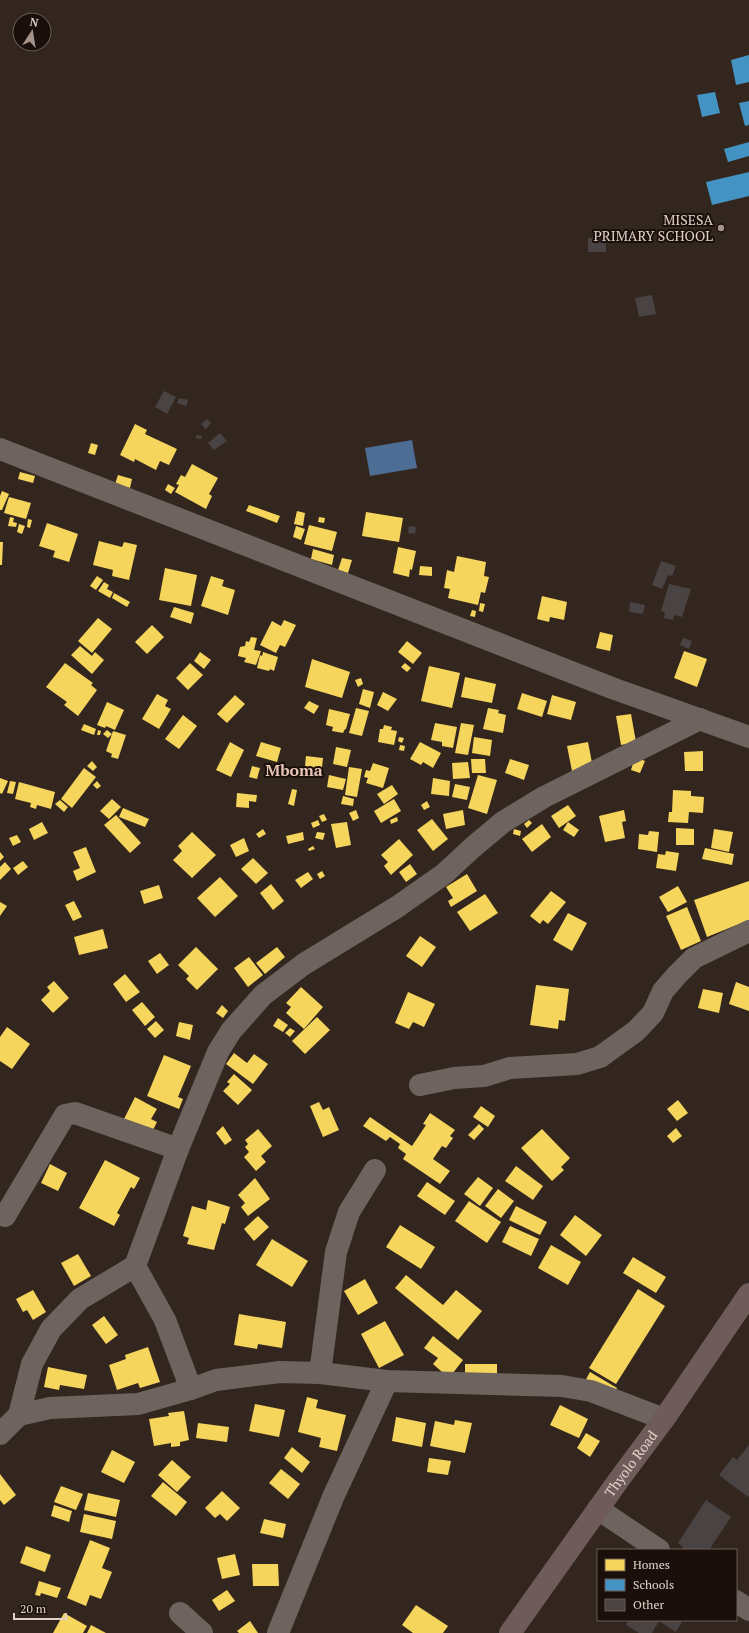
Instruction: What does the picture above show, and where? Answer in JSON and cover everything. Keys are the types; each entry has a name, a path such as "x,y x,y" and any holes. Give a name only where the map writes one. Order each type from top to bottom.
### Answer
{"highway":[{"name":"Thyolo Road","path":"510,1633 664,1419 749,1294"}],"street":[{"path":"0,449 605,685 749,737"},
{"path":"0,1434 19,1415 32,1364 51,1329 80,1299 135,1266 178,1149 218,1052 231,1031 263,995 304,964 397,907 444,874 503,822 544,797 700,719"},
{"path":"420,1085 454,1078 484,1076 510,1068 577,1064 600,1056 620,1044 636,1031 653,1013 663,992 694,958 749,931"},
{"path":"5,1216 65,1115 75,1113 178,1149"},
{"path":"320,1373 336,1252 340,1237 349,1212 375,1170"},
{"path":"135,1266 165,1320 191,1389"},
{"path":"19,1415 50,1408 138,1404 191,1389 216,1380 280,1372 320,1373 387,1381 581,1388 664,1419"},
{"path":"278,1633 334,1495 387,1381"},
{"path":"598,1509 658,1549"},
{"path":"737,1602 749,1610"},
{"path":"180,1612 202,1633"}],"water":[{"path":"412,440 417,468 370,476 365,448"}],"building: Homes":[{"path":"135,424 147,430 145,434 177,449 169,465 160,461 156,470 135,459 134,462 120,455"},
{"path":"91,443 98,445 95,455 88,453"},
{"path":"192,464 218,478 209,494 212,496 206,509 175,492 179,485 176,484 181,475 185,477"},
{"path":"20,472 35,476 33,483 18,479"},
{"path":"118,475 132,479 130,488 115,484"},
{"path":"168,484 175,488 171,494 165,490"},
{"path":"2,491 9,494 2,510 0,510 0,496"},
{"path":"9,497 31,503 26,519 4,513"},
{"path":"249,505 280,516 277,523 246,511"},
{"path":"297,511 305,513 303,526 294,524"},
{"path":"366,512 403,518 399,542 362,536"},
{"path":"10,517 14,518 13,522 17,523 16,527 8,526"},
{"path":"319,517 325,518 324,523 318,522"},
{"path":"28,519 32,520 30,528 27,527"},
{"path":"47,523 78,534 69,562 53,557 55,551 39,546"},
{"path":"19,524 25,526 22,534 17,532"},
{"path":"309,525 337,532 332,551 304,544"},
{"path":"296,526 305,529 301,540 293,537"},
{"path":"99,541 122,547 124,542 137,545 129,580 112,576 113,570 93,565"},
{"path":"0,542 3,542 2,565 0,565"},
{"path":"398,547 416,551 409,577 393,573"},
{"path":"313,549 334,555 332,565 311,559"},
{"path":"457,556 486,562 484,576 489,577 485,593 481,592 478,605 448,598 450,589 444,588 447,570 454,572"},
{"path":"342,558 352,560 348,573 338,570"},
{"path":"420,566 432,567 432,576 419,575"},
{"path":"165,568 197,575 191,606 159,600"},
{"path":"97,576 103,580 96,590 90,586"},
{"path":"211,576 224,580 222,586 235,590 228,615 201,606"},
{"path":"104,582 109,585 107,589 113,592 110,598 98,591"},
{"path":"114,593 130,602 127,607 112,598"},
{"path":"542,596 567,602 564,620 550,617 549,622 537,619"},
{"path":"480,603 485,604 483,612 479,611"},
{"path":"174,607 194,613 191,624 170,617"},
{"path":"472,610 476,611 475,617 470,616"},
{"path":"98,618 112,629 92,653 78,641"},
{"path":"284,620 296,625 285,647 280,645 276,653 260,645 272,621 281,626"},
{"path":"152,625 164,637 147,654 135,642"},
{"path":"600,632 613,635 610,651 596,648"},
{"path":"251,637 257,638 254,650 261,651 256,665 244,662 246,658 238,656 240,647 245,646 246,641 249,642"},
{"path":"407,641 422,653 413,664 398,652"},
{"path":"80,646 92,656 95,652 104,660 92,674 71,655"},
{"path":"684,651 707,659 697,687 674,678"},
{"path":"200,652 211,660 204,669 194,661"},
{"path":"263,652 278,657 274,671 270,669 269,671 257,668 260,655 262,656"},
{"path":"312,659 350,672 342,698 305,687"},
{"path":"65,663 93,683 91,685 97,690 78,716 64,705 67,702 46,687"},
{"path":"190,663 203,675 188,690 176,678"},
{"path":"405,663 411,668 407,672 401,667"},
{"path":"429,666 460,673 452,708 421,701"},
{"path":"465,677 496,684 492,703 461,697"},
{"path":"361,678 363,684 358,687 355,680"},
{"path":"363,689 374,692 370,708 359,704"},
{"path":"383,692 397,699 388,711 377,705"},
{"path":"522,693 547,701 542,717 517,709"},
{"path":"157,694 168,700 165,706 171,709 159,729 142,719"},
{"path":"235,695 245,704 227,723 217,714"},
{"path":"552,695 576,702 571,720 547,714"},
{"path":"309,701 319,706 314,714 304,708"},
{"path":"107,702 124,710 115,730 106,726 105,728 97,725"},
{"path":"356,708 369,711 362,736 349,733"},
{"path":"488,708 499,710 498,713 506,715 503,733 483,729"},
{"path":"329,709 350,714 346,729 343,733 332,731 333,727 326,725"},
{"path":"631,714 636,742 621,745 616,716"},
{"path":"183,715 197,726 179,749 165,739"},
{"path":"435,723 457,727 453,748 442,746 442,742 431,740"},
{"path":"461,723 474,725 468,755 455,753"},
{"path":"84,724 96,729 94,735 81,730"},
{"path":"384,725 392,727 391,730 397,731 394,745 378,742 380,729 383,729"},
{"path":"98,730 101,731 100,735 97,735"},
{"path":"107,730 112,734 108,738 103,734"},
{"path":"113,731 126,735 118,759 111,757 112,754 106,751"},
{"path":"399,737 404,738 402,743 398,741"},
{"path":"474,737 492,740 490,756 472,753"},
{"path":"230,742 244,750 231,777 216,770"},
{"path":"261,742 281,748 277,762 256,756"},
{"path":"420,742 441,753 433,768 423,762 421,765 410,759"},
{"path":"588,742 593,768 573,776 567,746"},
{"path":"400,745 405,746 404,751 399,750"},
{"path":"336,747 351,750 347,767 333,764"},
{"path":"703,751 703,771 685,771 684,752"},
{"path":"306,756 323,758 321,777 304,776"},
{"path":"635,757 645,761 640,773 631,770"},
{"path":"471,759 485,759 486,773 472,773"},
{"path":"510,759 529,765 524,780 505,773"},
{"path":"92,761 97,767 93,771 87,766"},
{"path":"468,762 470,778 453,779 452,763"},
{"path":"373,763 389,768 383,788 366,783 368,778 364,777 366,770 370,771"},
{"path":"252,766 260,768 257,779 249,777"},
{"path":"349,767 362,769 357,797 345,795"},
{"path":"84,768 96,777 72,808 61,799"},
{"path":"329,775 346,779 343,790 327,787"},
{"path":"478,775 497,780 487,814 468,808"},
{"path":"0,778 8,781 2,794 0,793"},
{"path":"433,778 450,781 449,796 431,794"},
{"path":"10,781 16,782 13,794 7,793"},
{"path":"97,781 101,786 97,789 93,785"},
{"path":"19,782 55,792 51,809 37,805 36,809 30,807 31,803 15,799"},
{"path":"455,784 470,787 467,800 452,797"},
{"path":"392,785 398,794 384,804 377,794"},
{"path":"292,789 297,790 294,806 288,804"},
{"path":"673,790 691,791 691,796 704,797 703,813 689,812 688,823 668,822 669,812 672,812"},
{"path":"237,793 257,795 256,802 249,801 249,808 236,807"},
{"path":"343,796 354,799 353,806 341,804"},
{"path":"112,799 121,807 109,819 100,811"},
{"path":"394,799 401,811 381,823 374,811"},
{"path":"60,800 68,807 64,812 55,804"},
{"path":"427,801 430,807 424,810 421,805"},
{"path":"568,805 576,816 559,828 551,816"},
{"path":"123,808 149,819 145,827 119,817"},
{"path":"356,810 359,818 353,821 349,813"},
{"path":"463,810 465,825 446,829 443,814"},
{"path":"624,810 626,821 622,822 625,838 605,842 599,816"},
{"path":"324,814 327,820 322,822 319,816"},
{"path":"116,815 141,843 130,853 104,825"},
{"path":"397,817 398,821 391,824 390,820"},
{"path":"432,819 448,839 433,851 417,830"},
{"path":"318,820 320,825 313,828 311,823"},
{"path":"529,820 532,823 527,828 524,824"},
{"path":"42,822 48,833 34,840 29,829"},
{"path":"347,822 351,845 336,848 331,824"},
{"path":"568,822 579,830 574,837 563,830"},
{"path":"542,824 551,837 532,852 522,839"},
{"path":"676,828 694,829 694,845 676,845"},
{"path":"263,829 266,834 259,838 256,834"},
{"path":"514,829 521,831 520,836 513,834"},
{"path":"714,829 733,832 729,852 711,848"},
{"path":"649,831 659,832 657,852 638,849 639,834 648,835"},
{"path":"192,832 216,855 192,878 173,860 182,851 178,846"},
{"path":"303,832 304,840 288,844 286,836"},
{"path":"317,832 325,833 323,840 315,838"},
{"path":"17,835 21,842 13,846 9,838"},
{"path":"244,838 249,851 236,857 230,845"},
{"path":"399,839 413,855 391,875 384,866 388,862 381,855"},
{"path":"313,846 315,849 309,851 308,849"},
{"path":"86,847 96,872 77,881 73,871 80,868 73,852"},
{"path":"705,848 734,854 732,865 702,859"},
{"path":"666,851 679,853 676,871 656,868 658,854 665,855"},
{"path":"0,852 4,857 0,861"},
{"path":"253,858 268,873 256,884 241,869"},
{"path":"23,861 28,867 18,875 13,868"},
{"path":"5,862 11,869 0,880 0,867"},
{"path":"410,864 417,874 406,882 399,872"},
{"path":"322,871 325,876 320,879 317,874"},
{"path":"308,872 313,879 301,888 295,880"},
{"path":"467,874 477,891 451,907 448,901 453,898 446,887"},
{"path":"220,877 238,896 215,917 197,898"},
{"path":"749,881 749,920 707,937 694,900"},
{"path":"271,884 284,901 273,910 260,893"},
{"path":"159,885 163,898 144,904 140,891"},
{"path":"678,886 687,902 668,912 659,897"},
{"path":"551,891 566,902 548,924 543,920 540,924 530,916"},
{"path":"485,894 498,913 470,931 457,912"},
{"path":"74,901 82,917 73,921 65,905"},
{"path":"0,902 7,906 0,916"},
{"path":"687,907 701,941 681,950 666,916"},
{"path":"568,913 587,923 572,951 553,940"},
{"path":"103,929 108,948 79,955 74,937"},
{"path":"420,936 436,947 422,967 406,956"},
{"path":"196,947 218,969 197,990 186,979 189,976 178,965"},
{"path":"277,947 285,957 265,974 256,963"},
{"path":"160,953 169,965 157,974 148,961"},
{"path":"249,957 263,975 248,987 234,968"},
{"path":"125,974 140,992 126,1002 113,984"},
{"path":"54,981 69,998 53,1013 41,1000 50,991 47,987"},
{"path":"736,982 749,987 749,1011 729,1004"},
{"path":"536,985 569,989 565,1021 559,1020 558,1029 530,1025"},
{"path":"301,987 323,1007 304,1029 286,1013 291,1007 286,1003"},
{"path":"703,989 723,993 719,1013 698,1008"},
{"path":"408,992 435,1004 424,1027 413,1022 409,1029 395,1023"},
{"path":"142,1002 155,1017 145,1026 132,1010"},
{"path":"222,1005 228,1011 223,1018 216,1013"},
{"path":"317,1017 330,1030 305,1054 292,1041"},
{"path":"278,1018 288,1025 283,1032 273,1026"},
{"path":"156,1021 164,1030 155,1038 147,1029"},
{"path":"179,1022 193,1025 190,1040 176,1036"},
{"path":"7,1027 30,1044 12,1069 0,1061 0,1037"},
{"path":"290,1028 295,1031 290,1037 285,1033"},
{"path":"234,1053 247,1063 254,1054 268,1064 253,1084 226,1064"},
{"path":"164,1055 191,1066 178,1097 183,1099 179,1109 147,1096"},
{"path":"234,1074 252,1090 238,1105 223,1091 230,1084 227,1082"},
{"path":"135,1097 157,1109 151,1119 157,1122 149,1138 122,1123"},
{"path":"678,1100 688,1113 677,1121 667,1109"},
{"path":"319,1102 323,1110 329,1107 339,1130 323,1137 310,1106"},
{"path":"481,1106 495,1116 488,1127 473,1117"},
{"path":"430,1113 455,1130 450,1136 453,1138 446,1148 442,1146 433,1159 450,1171 440,1184 403,1159 406,1154 398,1148 400,1144 390,1137 386,1141 363,1126 370,1117 412,1146 426,1125 423,1124"},
{"path":"479,1124 484,1129 474,1140 468,1135"},
{"path":"223,1126 232,1140 225,1145 216,1133"},
{"path":"676,1128 682,1136 673,1143 667,1136"},
{"path":"258,1129 272,1146 261,1156 266,1162 256,1171 244,1157 249,1152 245,1147 248,1144 245,1140"},
{"path":"542,1129 570,1158 561,1167 564,1170 552,1181 521,1148"},
{"path":"105,1160 140,1178 134,1189 131,1187 117,1213 120,1215 114,1226 79,1208"},
{"path":"50,1164 67,1173 58,1191 41,1183"},
{"path":"516,1166 543,1186 533,1200 505,1181"},
{"path":"478,1177 493,1188 480,1206 464,1194"},
{"path":"255,1178 270,1199 248,1216 241,1207 245,1203 238,1195"},
{"path":"427,1182 455,1201 445,1215 417,1196"},
{"path":"498,1189 514,1201 501,1218 485,1206"},
{"path":"208,1200 230,1207 225,1224 222,1223 214,1250 187,1244 189,1238 183,1236 192,1206 206,1210"},
{"path":"469,1201 501,1222 487,1243 455,1221"},
{"path":"516,1206 547,1222 540,1235 509,1220"},
{"path":"575,1215 602,1235 586,1256 560,1235"},
{"path":"258,1216 269,1227 254,1241 244,1229"},
{"path":"400,1225 435,1247 421,1269 386,1247"},
{"path":"510,1226 539,1239 531,1256 502,1242"},
{"path":"272,1239 308,1261 292,1287 256,1265"},
{"path":"551,1245 581,1262 568,1285 538,1268"},
{"path":"78,1254 91,1276 74,1286 61,1263"},
{"path":"633,1257 666,1277 656,1293 623,1273"},
{"path":"406,1275 443,1305 456,1290 482,1311 458,1340 395,1288"},
{"path":"365,1279 378,1303 358,1315 344,1291"},
{"path":"638,1289 665,1306 616,1384 589,1368"},
{"path":"33,1290 46,1312 33,1320 27,1310 23,1312 16,1299"},
{"path":"239,1314 286,1322 282,1348 258,1344 257,1349 234,1345"},
{"path":"104,1316 118,1335 106,1344 92,1325"},
{"path":"385,1321 404,1355 379,1368 361,1334"},
{"path":"433,1336 463,1360 449,1378 433,1364 438,1358 424,1348"},
{"path":"148,1347 160,1382 140,1388 138,1383 117,1390 109,1365 126,1359 125,1355"},
{"path":"465,1364 497,1364 497,1379 465,1379"},
{"path":"48,1367 87,1375 84,1389 60,1385 59,1390 44,1387"},
{"path":"590,1372 617,1388 612,1397 585,1381"},
{"path":"307,1397 318,1400 316,1408 346,1415 337,1451 319,1447 321,1438 298,1432"},
{"path":"255,1404 285,1410 279,1437 249,1431"},
{"path":"560,1405 588,1419 579,1438 550,1425"},
{"path":"184,1411 189,1440 180,1442 180,1446 171,1447 171,1443 154,1446 149,1419 169,1416 168,1413"},
{"path":"396,1417 426,1423 422,1447 392,1441"},
{"path":"455,1420 472,1423 465,1453 430,1446 435,1421 454,1425"},
{"path":"198,1423 229,1427 227,1442 196,1438"},
{"path":"586,1433 600,1441 590,1457 577,1448"},
{"path":"292,1447 310,1462 302,1473 284,1458"},
{"path":"112,1450 135,1462 124,1483 101,1472"},
{"path":"429,1458 451,1461 448,1475 427,1472"},
{"path":"172,1460 191,1477 177,1492 158,1475"},
{"path":"281,1469 300,1484 288,1499 269,1483"},
{"path":"0,1474 16,1495 4,1505 0,1500"},
{"path":"163,1482 187,1502 176,1516 151,1496"},
{"path":"61,1486 83,1494 76,1510 54,1502"},
{"path":"222,1491 240,1508 227,1521 220,1514 215,1518 205,1508"},
{"path":"88,1493 120,1500 116,1517 84,1510"},
{"path":"54,1505 72,1511 69,1522 51,1516"},
{"path":"84,1514 116,1521 112,1539 80,1532"},
{"path":"264,1519 286,1524 283,1538 260,1533"},
{"path":"90,1540 110,1548 102,1568 112,1572 101,1599 90,1595 86,1606 67,1598"},
{"path":"26,1546 51,1555 45,1572 20,1563"},
{"path":"235,1554 240,1575 222,1579 217,1558"},
{"path":"252,1564 278,1564 279,1586 253,1586"},
{"path":"39,1581 61,1588 57,1598 41,1593 40,1596 35,1595"},
{"path":"227,1590 235,1601 219,1611 212,1600"},
{"path":"416,1605 448,1626 443,1633 413,1633 402,1625"},
{"path":"64,1613 87,1626 83,1633 53,1633"},
{"path":"250,1621 258,1633 239,1633 237,1631"},
{"path":"91,1625 106,1633 87,1633"}],"building: Schools":[{"path":"749,55 749,82 736,85 731,60"},
{"path":"715,92 720,113 702,117 697,95"},
{"path":"749,101 749,125 745,126 739,103"},
{"path":"749,142 749,156 728,162 724,149"},
{"path":"749,172 749,196 712,205 706,182"}],"building: Other":[{"path":"588,238 606,239 606,252 588,252"},
{"path":"652,295 656,314 639,317 635,298"},
{"path":"164,391 176,397 167,414 155,407"},
{"path":"179,398 188,400 186,406 177,403"},
{"path":"207,419 211,423 206,429 201,424"},
{"path":"220,433 227,441 214,450 208,443"},
{"path":"196,435 202,436 201,439 196,438"},
{"path":"409,526 416,527 415,534 408,533"},
{"path":"661,561 676,566 672,576 668,575 662,589 652,585"},
{"path":"669,584 691,589 682,617 674,615 673,620 664,618 665,612 661,611"},
{"path":"630,602 645,605 643,614 629,612"},
{"path":"683,638 692,641 689,649 680,645"},
{"path":"749,1445 748,1497 719,1475 733,1457 737,1460"},
{"path":"706,1500 731,1517 710,1549 682,1549 683,1547 678,1543"},
{"path":"628,1621 659,1621 652,1633 639,1633 626,1625"},
{"path":"659,1621 682,1621 676,1632"}],"place":[{"name":"MISESA PRIMARY SCHOOL","path":"721,228"}],"district":[{"name":"Mboma","path":"294,770"}]}
